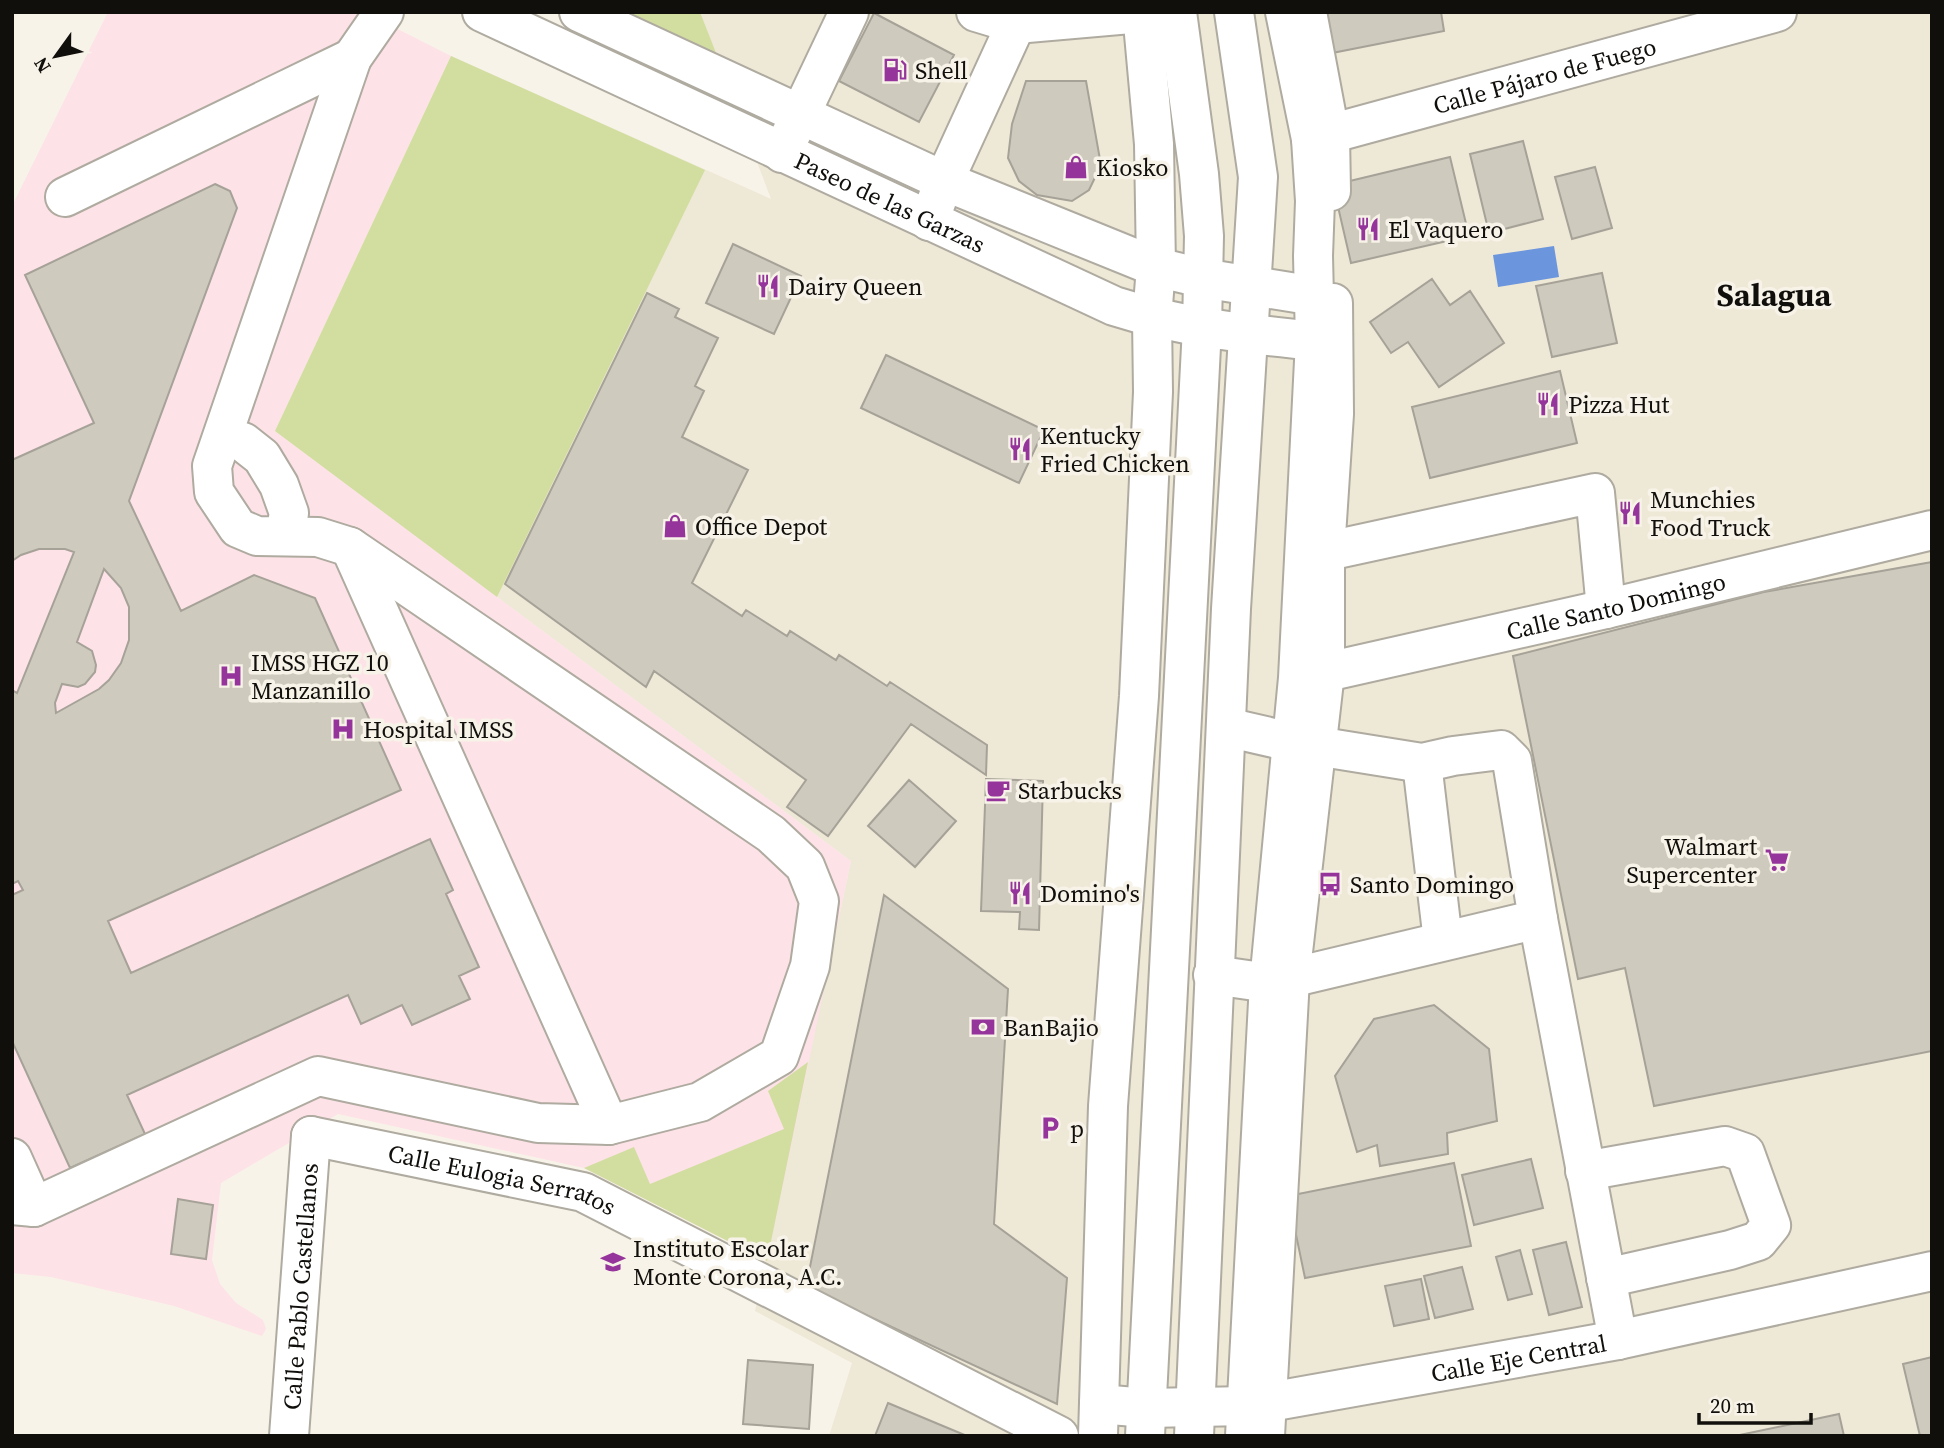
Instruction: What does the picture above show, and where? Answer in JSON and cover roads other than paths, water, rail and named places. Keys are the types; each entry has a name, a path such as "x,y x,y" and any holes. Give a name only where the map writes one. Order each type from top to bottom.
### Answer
{"main road":[{"path":"12,1158 23,1206 318,1076 538,1123 609,1125 701,1102 779,1056 810,965 819,901 805,866 771,834 350,547 318,537 257,536 238,528 214,492 212,467 352,58 384,12"},
{"name":"Paseo de las Garzas","path":"482,12 1114,306 1152,318 1202,327 1315,341"},
{"name":"Paseo de las Garzas","path":"579,12 944,181 1156,267 1202,278 1315,296"},
{"path":"782,153 849,12"},
{"path":"976,12 1016,24 1154,13"},
{"path":"1194,1422 1213,975 1258,177 1234,12"},
{"path":"1256,1420 1280,981 1312,675 1315,553 1315,201 1321,136 1285,12"},
{"path":"1307,12 1321,136 1335,414 1315,553"},
{"name":"Calle Pájaro de Fuego","path":"1321,136 1777,12"},
{"path":"1098,1420 1108,1106 1139,696 1153,392 1152,318 1156,267 1154,13"},
{"path":"1146,1422 1202,327 1204,236 1199,174 1154,13"},
{"path":"929,221 944,181 1016,24"},
{"path":"65,197 352,58"},
{"path":"870,194 885,153"},
{"path":"224,436 243,442 262,457 279,485 289,513 285,535"},
{"path":"1315,553 1595,493 1606,609"},
{"name":"Calle Santo Domingo","path":"1312,675 1606,609 1932,530"},
{"path":"350,547 609,1125"},
{"path":"1226,727 1304,744 1422,764 1453,756 1501,750 1512,761 1538,919 1618,1340"},
{"path":"1422,764 1443,941"},
{"path":"1122,914 1153,1248"},
{"path":"1213,975 1280,981 1538,919"},
{"path":"284,1092 311,1136"},
{"name":"Calle Pablo Castellanos","path":"289,1436 311,1136"},
{"name":"Calle Eulogia Serratos","path":"311,1136 583,1192 1059,1436"},
{"path":"1585,1171 1725,1146 1745,1153 1771,1225 1758,1241 1730,1250 1606,1278"},
{"name":"Calle Eje Central","path":"1098,1420 1256,1420 1932,1271"}],"water":[{"path":"1554,246 1559,277 1498,287 1493,255"}],"place":[{"name":"Shell","path":"895,70"},
{"name":"Kiosko","path":"1076,167"},
{"name":"El Vaquero","path":"1368,229"},
{"name":"Dairy Queen","path":"768,286"},
{"name":"Pizza Hut","path":"1548,404"},
{"name":"Kentucky Fried Chicken","path":"1020,449"},
{"name":"Munchies Food Truck","path":"1630,513"},
{"name":"Office Depot","path":"675,526"},
{"name":"IMSS HGZ 10 Manzanillo","path":"231,676"},
{"name":"Hospital IMSS","path":"343,729"},
{"name":"Starbucks","path":"998,790"},
{"name":"Walmart Supercenter","path":"1777,860"},
{"name":"Santo Domingo","path":"1330,884"},
{"name":"Domino's","path":"1020,893"},
{"name":"BanBajio","path":"983,1027"},
{"name":"p","path":"1050,1128"},
{"name":"Instituto Escolar Monte Corona, A.C.","path":"613,1262"}],"district":[{"name":"Salagua","path":"1774,295"}]}
